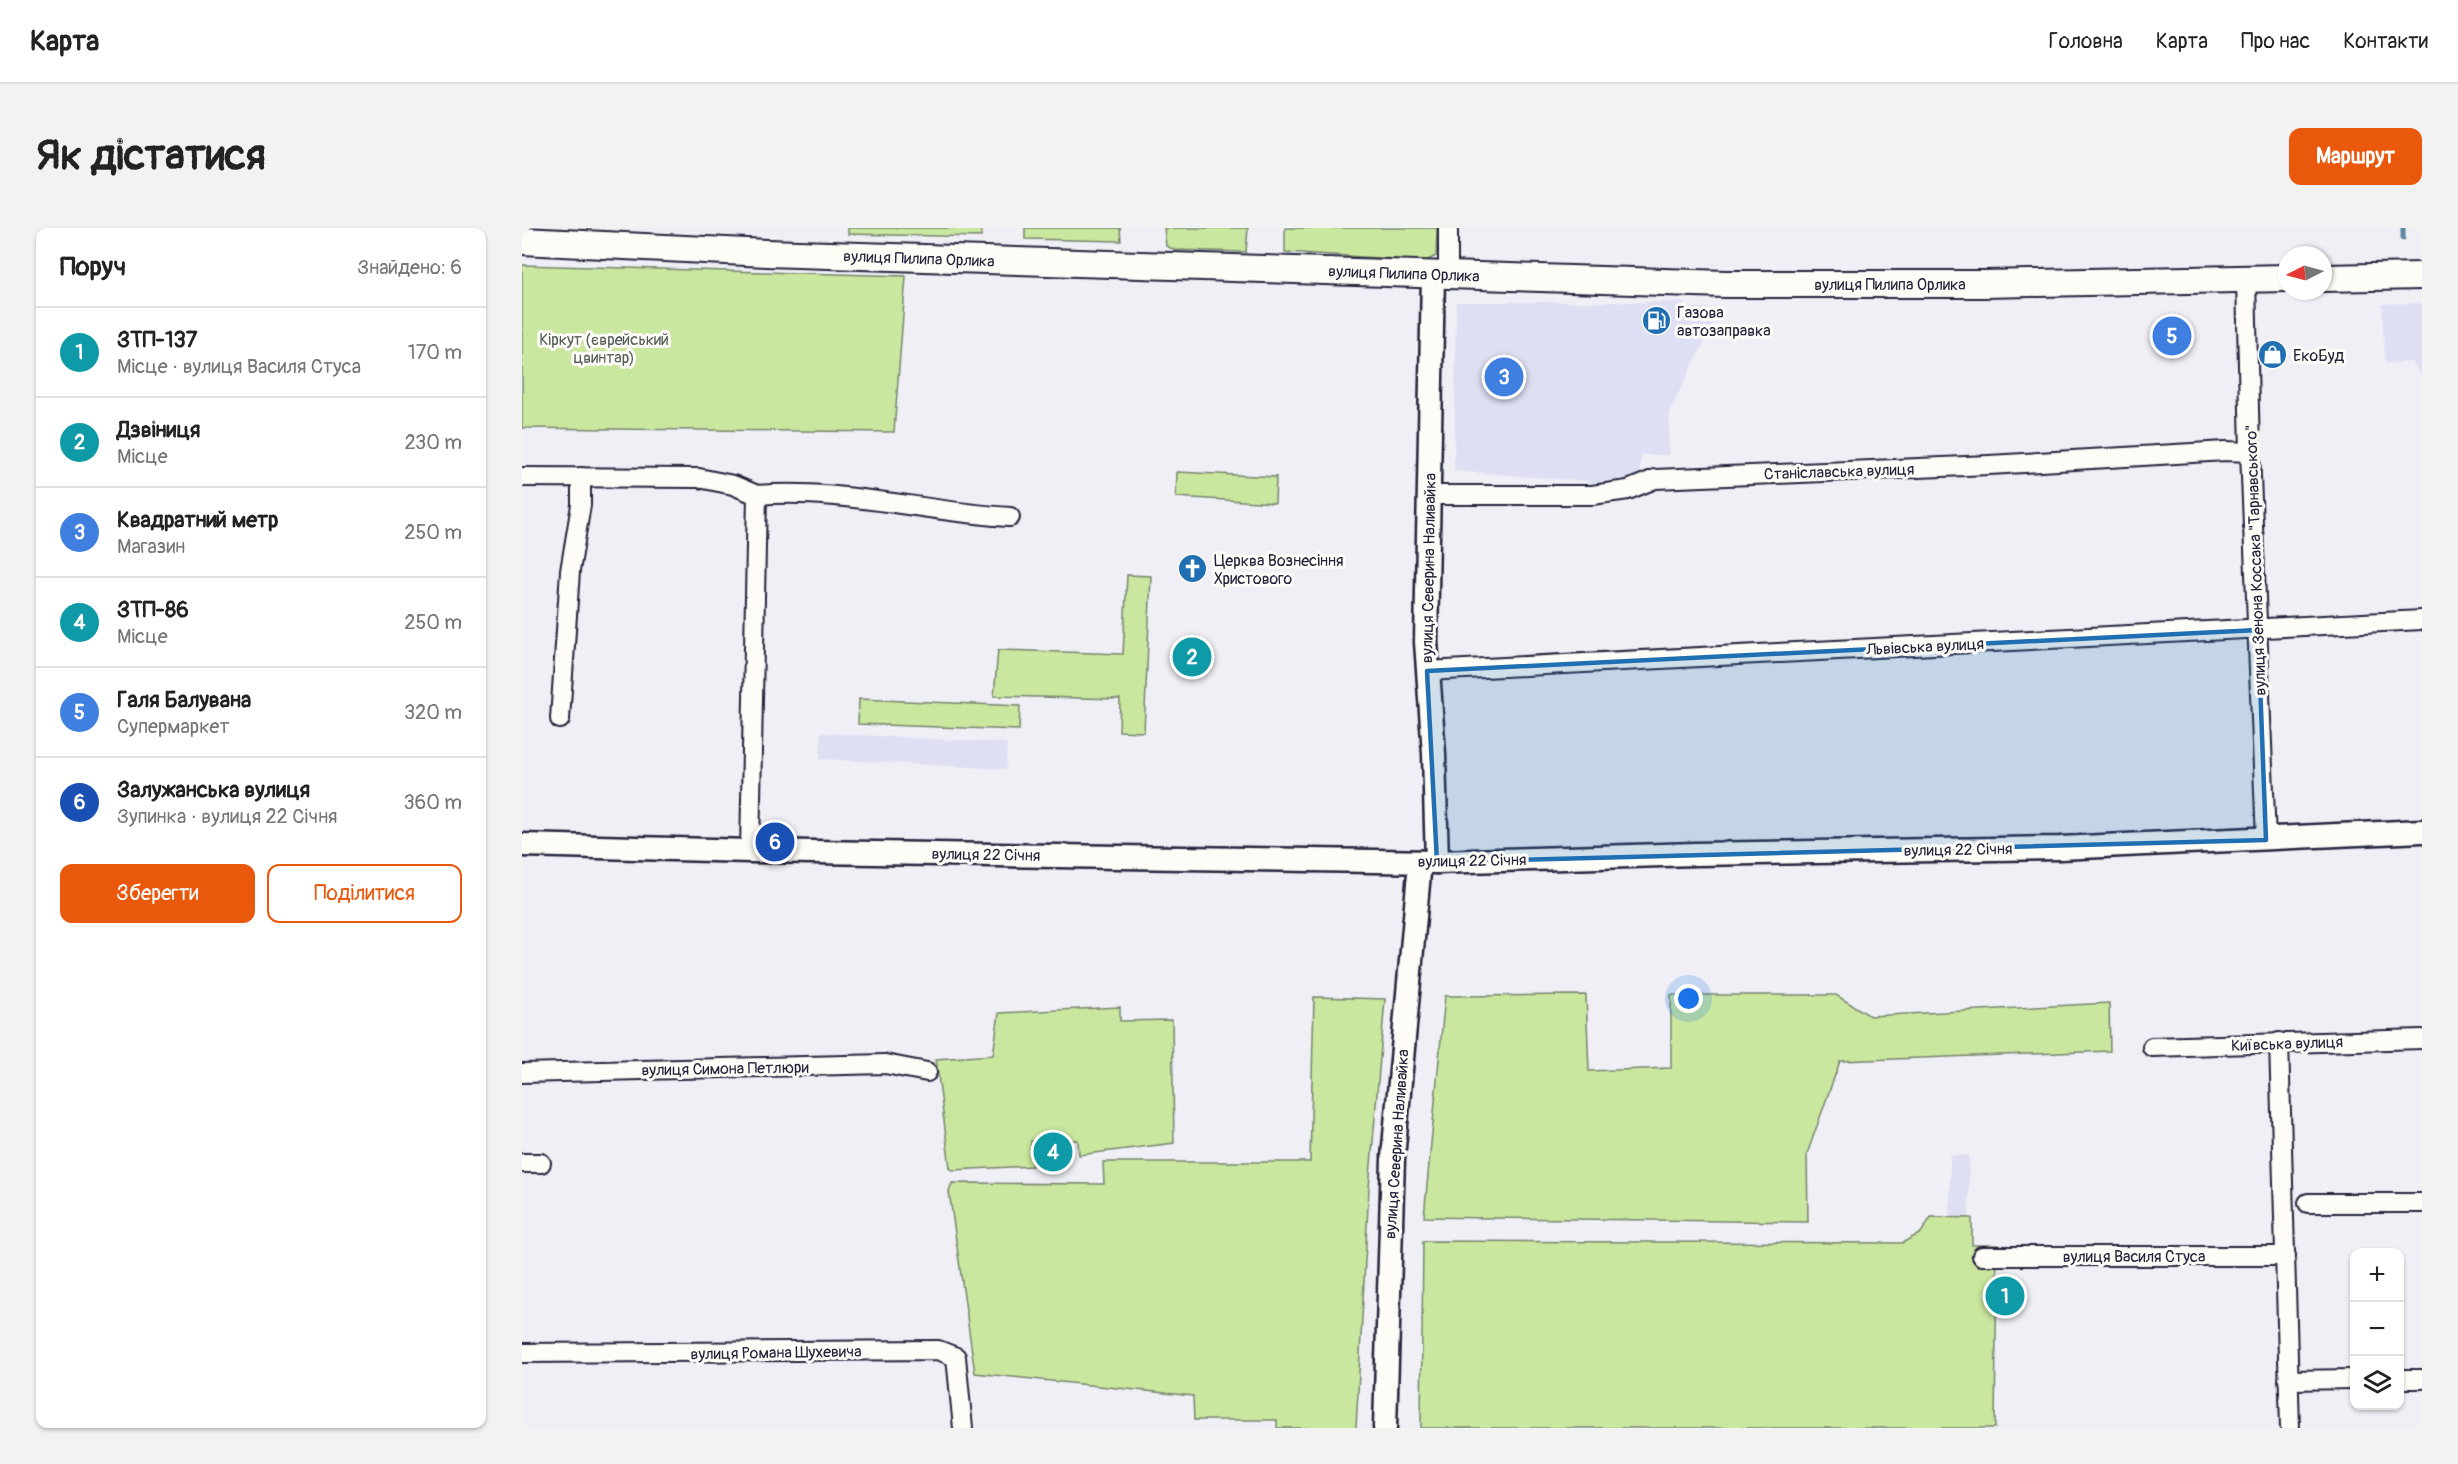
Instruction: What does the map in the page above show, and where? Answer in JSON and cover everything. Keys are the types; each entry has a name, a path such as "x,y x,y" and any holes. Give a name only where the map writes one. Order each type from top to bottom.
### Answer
{"main road":[{"name":"вулиця Пилипа Орлика","path":"522,241 791,254 1726,284 1984,285 2278,279"},
{"path":"2332,278 2422,276"}],"street":[{"name":"вулиця Северина Наливайка","path":"1385,1428 1393,1158 1429,862 1434,754 1426,642 1429,495 1440,274 1448,228"},
{"name":"вулиця Зенона Коссака \"Тарнавського\"","path":"2246,279 2250,452 2266,840"},
{"name":"Станіславська вулиця","path":"1429,495 1592,495 1628,490 1655,479 1989,465 2226,451 2250,452"},
{"path":"522,477 699,478 733,485 757,495 786,492 841,496 963,514 1010,517"},
{"path":"560,719 570,571 581,505 581,477"},
{"path":"750,851 757,495"},
{"name":"Львівська вулиця","path":"1427,671 2422,620"},
{"name":"вулиця 22 Січня","path":"522,845 1429,862 1706,854 2060,848 2422,831"},
{"name":"Київська вулиця","path":"2152,1047 2422,1039"},
{"path":"2279,1042 2290,1428"},
{"name":"вулиця Симона Петлюри","path":"522,1073 885,1064 927,1072"},
{"path":"522,1163 542,1163"},
{"path":"2308,1203 2422,1203"},
{"name":"вулиця Василя Стуса","path":"1982,1256 2286,1256"},
{"name":"вулиця Романа Шухевича","path":"522,1353 938,1350 957,1357 963,1428"},
{"path":"2288,1380 2350,1379"},
{"path":"2404,1379 2422,1379"}],"highlighted area":[{"path":"2258,630 2266,840 1437,862 1427,671"}],"shaded area":[{"path":"1456,302 1684,302 1684,308 1708,308 1716,319 1670,410 1668,455 1641,455 1639,481 1637,482 1588,483 1587,481 1454,471"},
{"path":"2422,303 2422,377 2412,362 2385,363 2382,304"},
{"path":"821,733 1007,743 1006,769 820,759"},
{"path":"1950,1155 1969,1155 1969,1218 1950,1217"}],"green space":[{"path":"848,228 981,228 981,237 848,234"},
{"path":"1025,228 1120,228 1121,241 1025,239"},
{"path":"1164,228 1248,228 1246,252 1175,250 1166,246"},
{"path":"1285,228 1437,228 1436,256 1426,261 1285,252"},
{"name":"Кіркут (єврейський цвинтар)","path":"522,265 906,276 894,432 522,428"},
{"path":"1177,472 1276,477 1275,503 1176,497"},
{"path":"1127,575 1151,576 1144,732 1119,731 1120,699 994,696 998,650 1123,654"},
{"path":"859,699 1020,706 1019,730 858,724"},
{"path":"1586,995 1589,1071 1671,1068 1671,995 1836,995 1870,1016 2109,1003 2110,1051 1840,1061 1807,1154 1808,1222 1424,1217 1445,996"},
{"path":"1314,997 1385,999 1369,1188 1356,1428 1277,1428 1277,1420 1194,1420 1193,1396 975,1373 949,1191 952,1183 1104,1184 1103,1162 1310,1162"},
{"path":"1120,1007 1120,1021 1172,1020 1174,1143 1079,1155 1078,1140 1031,1141 1032,1166 953,1170 950,1168 936,1059 993,1055 999,1013"},
{"path":"1931,1217 1972,1218 1972,1245 1997,1245 1995,1428 1421,1428 1423,1241 1902,1243 1921,1233"}],"waterway":[{"path":"2403,228 2403,238"}],"place":[{"name":"Газова автозаправка","path":"1656,321"},
{"name":"Галя Балувана","path":"2172,336"},
{"name":"ЕкоБуд","path":"2272,355"},
{"name":"Квадратний метр","path":"1504,377"},
{"name":"Церква Вознесіння Христового","path":"1193,569"},
{"name":"Дзвіниця","path":"1192,657"},
{"name":"Залужанська вулиця","path":"775,842"},
{"name":"ЗТП-86","path":"1053,1152"},
{"name":"ЗТП-137","path":"2005,1296"}]}
